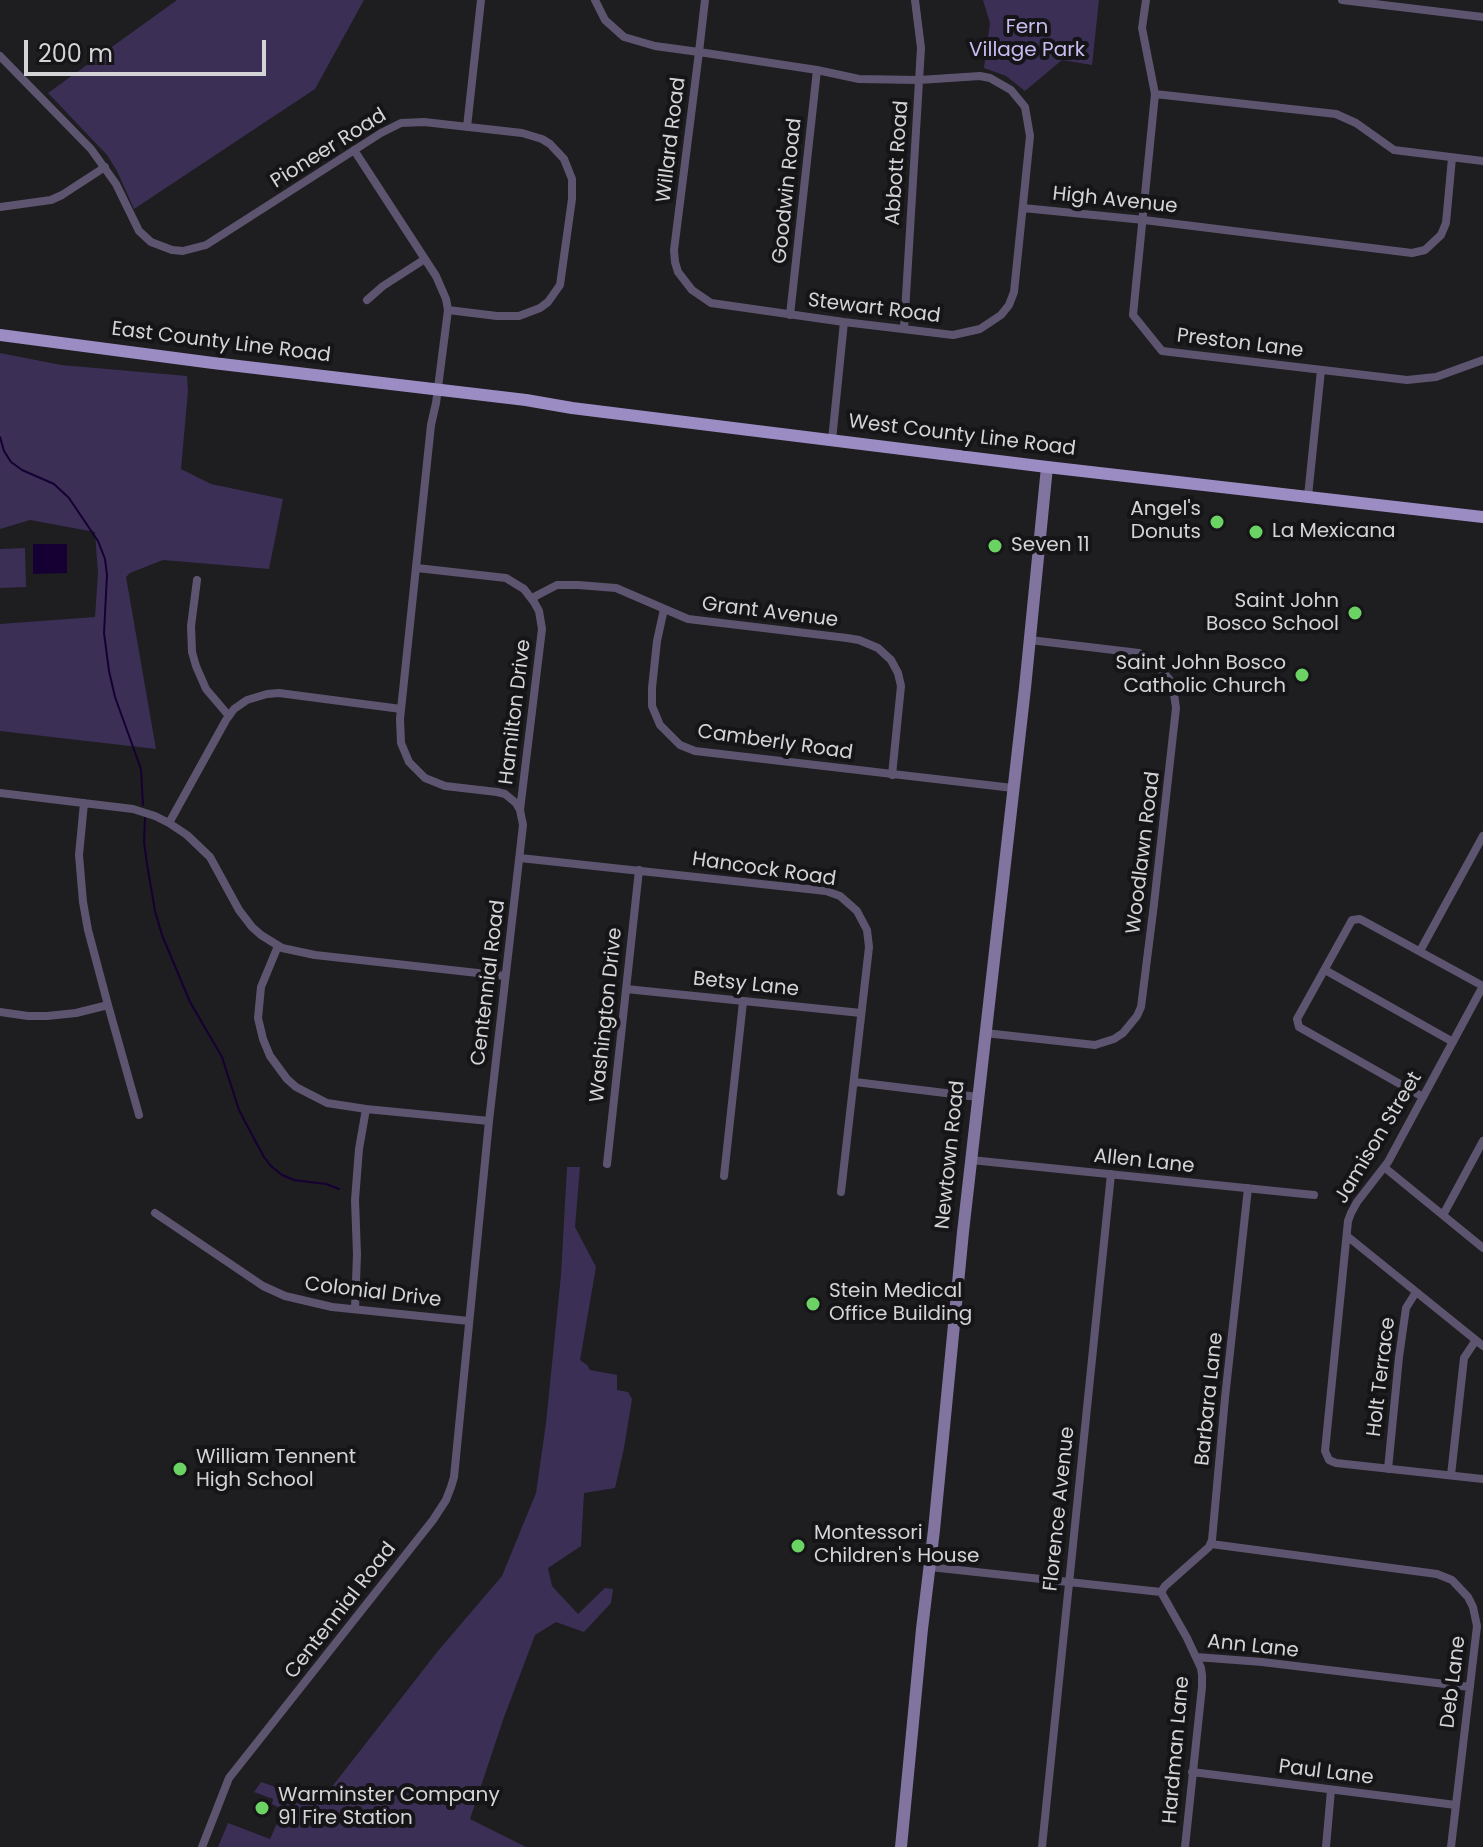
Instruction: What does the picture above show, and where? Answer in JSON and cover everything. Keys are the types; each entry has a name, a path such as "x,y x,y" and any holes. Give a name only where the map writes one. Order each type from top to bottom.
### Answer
{"main road":[{"name":"East County Line Road","path":"0,335 438,389"},
{"name":"West County Line Road","path":"438,389 1047,467 1483,517"}],"street":[{"path":"467,127 481,0"},
{"name":"High Avenue","path":"595,0 605,20 624,37 664,48 859,79 990,78 1011,90 1025,107 1030,136 1023,208 1419,253 1437,241 1444,229 1452,158"},
{"name":"Willard Road","path":"684,281 675,262 674,250 705,0"},
{"name":"Abbott Road","path":"904,329 921,48 915,0"},
{"name":"Preston Lane","path":"1146,0 1142,28 1155,94 1133,315 1162,351 1407,380 1436,377 1483,360"},
{"path":"1342,0 1398,3 1483,17"},
{"name":"Pioneer Road","path":"0,56 91,149 105,167 139,231 160,247 183,251 216,239 401,123 424,122 532,135 550,144 564,159 573,188 560,285 548,302 519,316 448,310"},
{"name":"Goodwin Road","path":"790,315 817,70"},
{"path":"1155,94 1336,114 1356,123 1394,150 1483,161"},
{"path":"354,150 425,259 442,289 448,310 431,425 401,709 401,743 416,771 425,778 445,786 505,794 520,810"},
{"path":"0,207 51,200 105,167"},
{"name":"Stewart Road","path":"684,281 701,298 711,303 953,335 980,329 1001,315 1009,305 1014,292 1023,208"},
{"path":"367,300 425,259"},
{"path":"832,440 844,322"},
{"path":"1308,496 1321,370"},
{"name":"Newtown Road","path":"901,1847 971,1160 1047,467"},
{"path":"417,568 499,576 515,582 532,598"},
{"path":"197,580 191,626 192,652 206,689 229,716"},
{"name":"Grant Avenue","path":"532,598 550,587 578,585 624,591 688,619 859,640 878,648 891,660 901,686 892,775"},
{"name":"Hamilton Drive","path":"520,810 542,629 539,611 532,598"},
{"name":"Camberly Road","path":"664,609 657,641 652,706 660,725 680,745 695,751 1013,788"},
{"name":"Woodlawn Road","path":"985,1033 1095,1045 1123,1033 1141,1007 1156,889 1176,708 1169,679 1154,662 1139,653 1030,640"},
{"path":"169,823 229,716 247,700 279,693 401,709"},
{"path":"0,793 142,811 169,823 210,857 243,916 261,935 278,946 315,955 505,976"},
{"path":"84,803 79,855 83,902 139,1115"},
{"name":"Centennial Road","path":"202,1847 229,1778 433,1520 446,1500 454,1477 489,1121 520,858 523,825 520,810"},
{"path":"1420,951 1483,836"},
{"name":"Hancock Road","path":"520,858 826,891 840,896 860,914 869,936 869,947 841,1192"},
{"name":"Washington Drive","path":"607,1164 639,870"},
{"path":"1423,1097 1301,1030 1297,1019 1349,923 1357,918 1483,986"},
{"path":"278,946 261,987 259,1026 270,1056 287,1079 303,1092 327,1103 489,1121"},
{"path":"1325,970 1453,1042"},
{"name":"Jamison Street","path":"1388,1469 1336,1463 1329,1460 1325,1451 1348,1221 1357,1202 1384,1167 1483,986"},
{"name":"Betsy Lane","path":"626,989 861,1013"},
{"path":"724,1176 743,1002"},
{"path":"0,1012 47,1016 108,1005"},
{"path":"855,1082 978,1097"},
{"path":"355,1309 355,1200 366,1109"},
{"path":"1443,1215 1483,1141"},
{"name":"Allen Lane","path":"971,1160 1314,1195"},
{"path":"1384,1167 1483,1248"},
{"name":"Florence Avenue","path":"1042,1847 1111,1174"},
{"name":"Barbara Lane","path":"1211,1544 1248,1188"},
{"name":"Colonial Drive","path":"155,1213 277,1294 315,1305 469,1321"},
{"path":"1347,1236 1479,1343 1467,1352 1462,1365 1451,1475"},
{"name":"Holt Terrace","path":"1388,1469 1406,1308 1416,1292"},
{"path":"1388,1469 1483,1479"},
{"path":"930,1567 1161,1592 1211,1544"},
{"name":"Deb Lane","path":"1211,1544 1428,1572 1447,1577 1468,1597 1476,1616 1476,1635 1451,1847"},
{"name":"Ann Lane","path":"1161,1592 1196,1657 1470,1687"},
{"name":"Hardman Lane","path":"1185,1847 1202,1687 1201,1668 1196,1657"},
{"name":"Paul Lane","path":"1192,1772 1456,1805"},
{"path":"1326,1847 1331,1790"}],"green space":[{"path":"177,0 364,0 315,89 134,209 107,155 48,93"},
{"name":"Fern Village Park","path":"983,0 1099,0 1092,65 1062,60 1025,91 1006,76 984,68 990,23"},
{"path":"0,353 61,365 187,376 181,469 211,484 283,499 269,569 163,560 126,577 156,749 0,731 0,624 95,617 98,573 95,532 30,520 0,529"},
{"path":"25,548 26,587 0,588 0,549"},
{"path":"567,1167 580,1167 575,1227 596,1267 580,1360 590,1370 617,1375 617,1390 628,1392 632,1399 615,1488 584,1493 581,1546 548,1568 552,1586 578,1614 605,1588 613,1589 611,1603 584,1632 556,1622 535,1635 470,1819 526,1847 218,1847 228,1823 270,1839 283,1810 272,1804 273,1799 254,1792 261,1782 320,1802 438,1651 502,1576 536,1493 561,1275"}],"shaded area":[{"path":"33,544 67,544 67,573 33,574"}],"waterway":[{"path":"0,437 11,462 54,484 69,498 98,541 105,559 104,633 109,671 141,769 143,805"},
{"path":"145,818 147,864 162,935 190,1002 222,1057 239,1110 251,1133 264,1157 282,1175 339,1189"}],"place":[{"name":"Angel's Donuts","path":"1217,522"},
{"name":"La Mexicana","path":"1256,532"},
{"name":"Seven 11","path":"995,546"},
{"name":"Saint John Bosco School","path":"1355,613"},
{"name":"Saint John Bosco Catholic Church","path":"1302,675"},
{"name":"Stein Medical Office Building","path":"813,1304"},
{"name":"William Tennent High School","path":"180,1469"},
{"name":"Montessori Children's House","path":"798,1546"},
{"name":"Warminster Company 91 Fire Station","path":"262,1808"}]}
